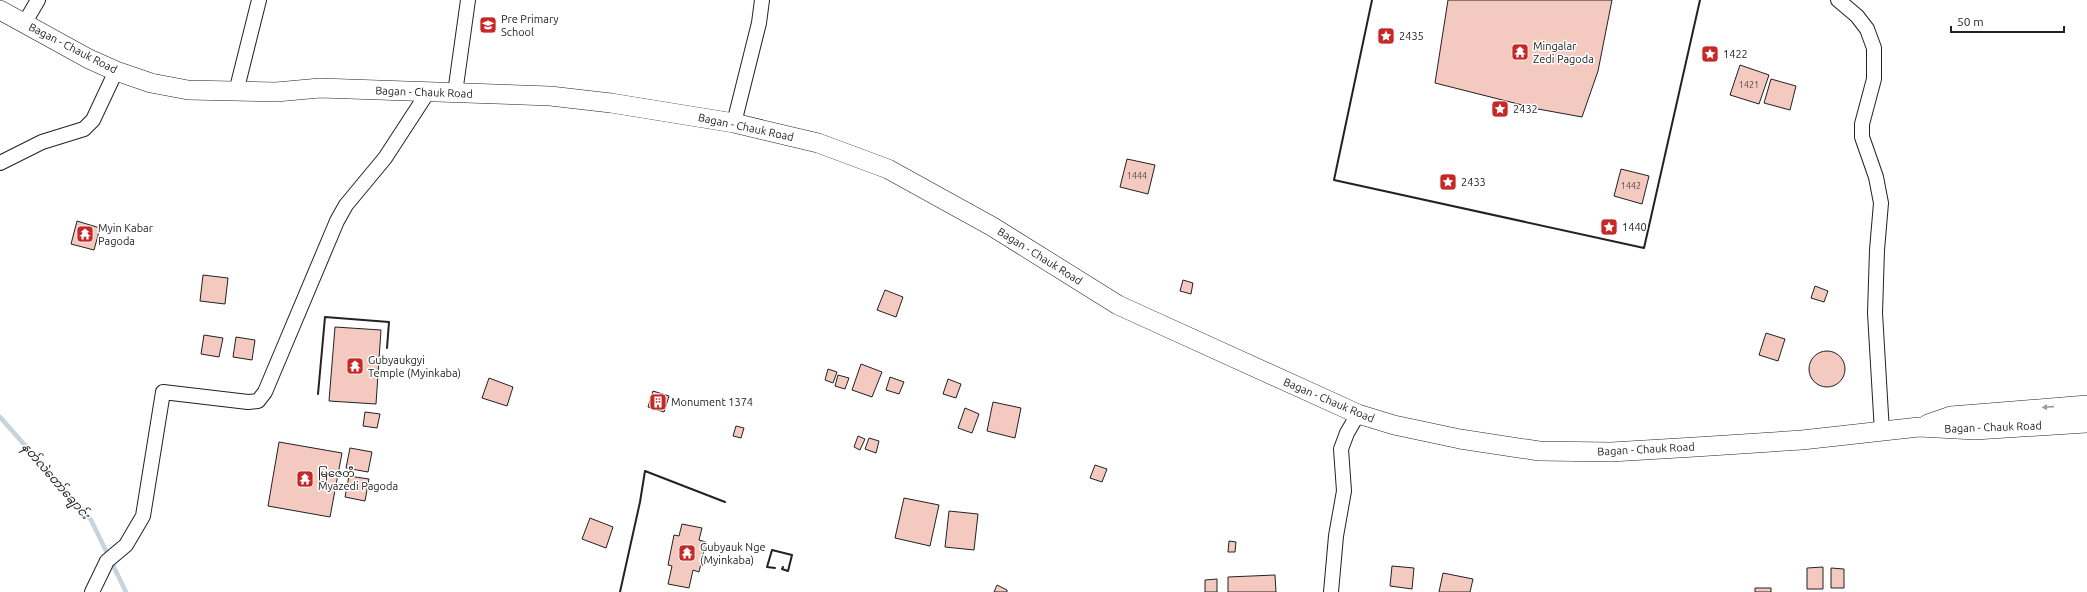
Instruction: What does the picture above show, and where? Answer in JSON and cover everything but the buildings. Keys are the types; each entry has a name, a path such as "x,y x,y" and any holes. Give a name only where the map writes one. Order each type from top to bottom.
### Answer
{"main road":[{"name":"Bagan - Chauk Road","path":"0,10 89,59 116,71 151,84 180,89 236,92 276,92 320,88 565,98 611,103 734,123 818,143 888,169 993,227 1118,305 1358,414 1394,425 1460,439 1539,451 1611,452 1802,440 1919,427 1975,430 2086,414"}],"street":[{"path":"24,24 38,0"},
{"path":"236,92 259,0"},
{"path":"455,93 468,0"},
{"path":"734,123 759,23 762,0"},
{"path":"1838,0 1857,16 1867,29 1874,48 1875,73 1872,92 1862,124 1862,136 1876,176 1881,203 1877,250 1875,313 1882,432"},
{"path":"0,163 42,142 84,129 93,120 116,71"},
{"path":"92,592 113,557 126,545 143,516 163,392 248,402 258,401 265,392 337,221 346,205 385,158 428,92"},
{"path":"1331,592 1336,536 1344,491 1341,449 1346,433 1358,414"}],"waterway":[{"name":"နတ်လဲတော်ချောင်း","path":"0,417 91,520 126,592"}],"wall":[{"path":"1372,0 1334,180 1644,248 1700,0"},
{"path":"318,394 325,317 389,322 387,348"},
{"path":"620,592 640,502 645,471 725,502"},
{"path":"775,568 767,567 772,550 792,555 788,571 782,569 783,567"}],"place":[{"name":"Pre Primary School","path":"488,25"},
{"name":"2435","path":"1386,36"},
{"name":"Mingalar Zedi Pagoda","path":"1520,52"},
{"name":"1422","path":"1710,54"},
{"name":"2432","path":"1500,109"},
{"name":"2433","path":"1448,182"},
{"name":"1440","path":"1609,227"},
{"name":"Myin Kabar Pagoda","path":"85,234"},
{"name":"Gubyaukgyi Temple (Myinkaba)","path":"355,366"},
{"name":"Monument 1374","path":"658,402"},
{"name":"မြဇေတီ Myazedi Pagoda","path":"305,479"},
{"name":"Gubyauk Nge (Myinkaba)","path":"687,553"}]}
